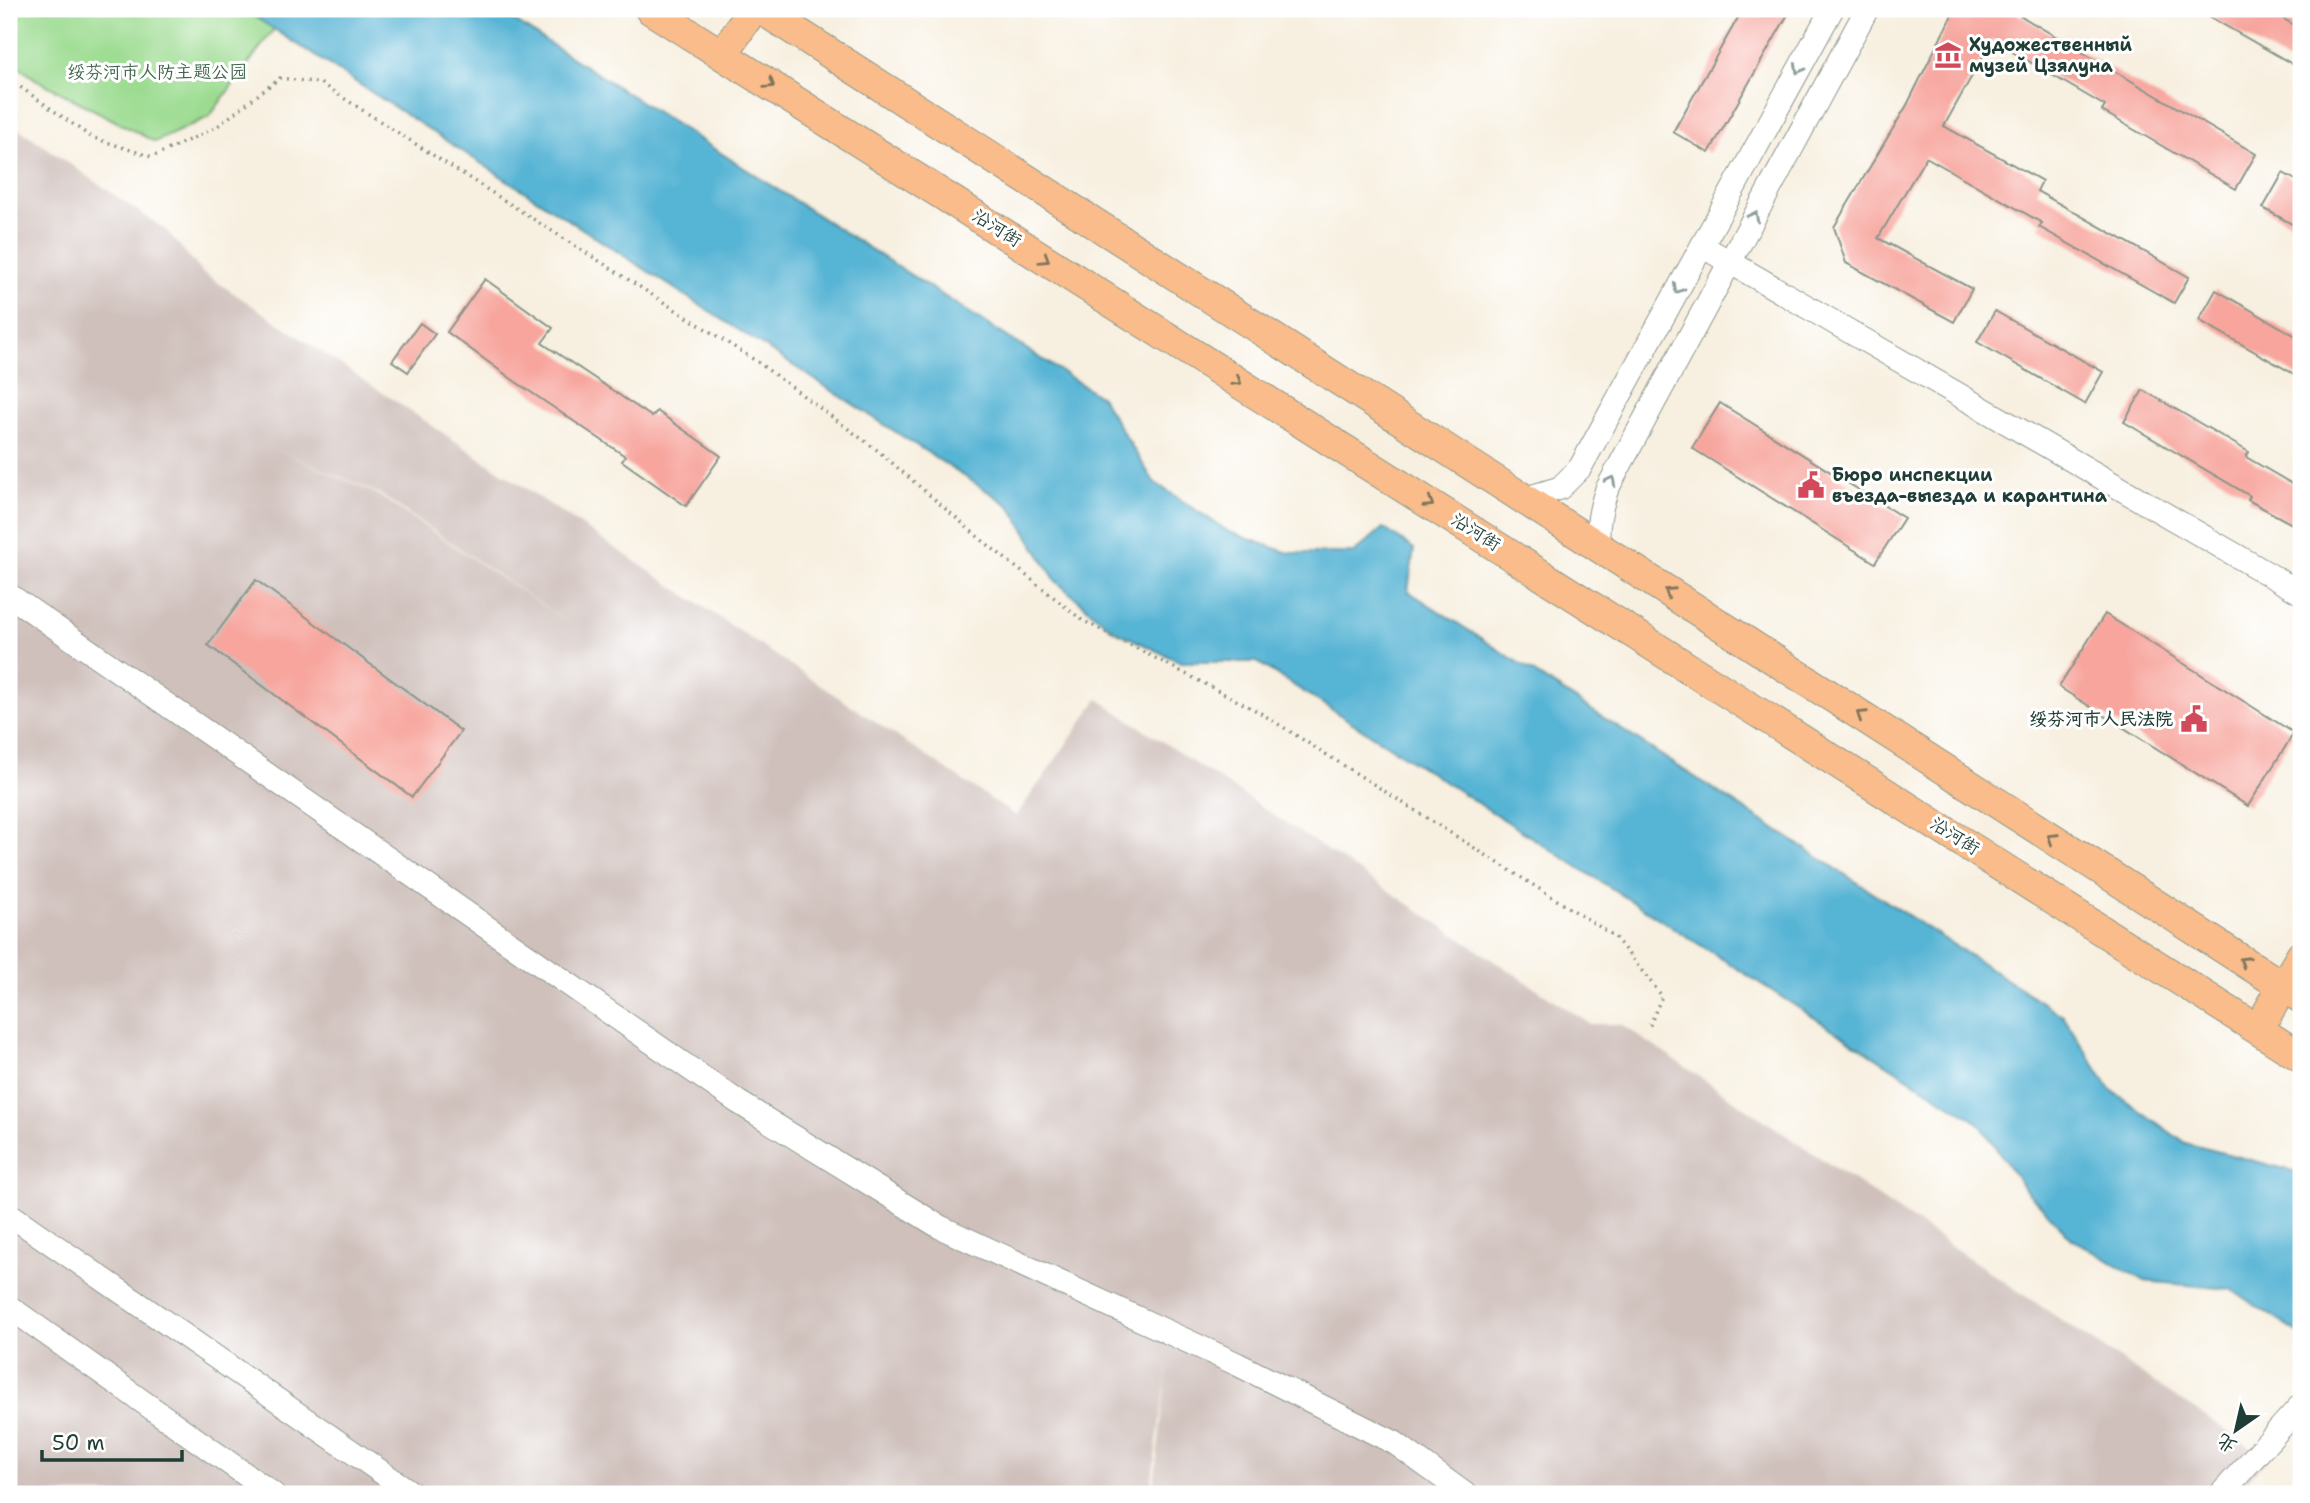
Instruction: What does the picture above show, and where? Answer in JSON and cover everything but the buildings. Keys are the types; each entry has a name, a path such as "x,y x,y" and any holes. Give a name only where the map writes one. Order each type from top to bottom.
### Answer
{"main road":[{"name":"沿河街","path":"650,9 686,18 723,54 2301,1057"},
{"path":"723,54 753,9"},
{"path":"761,9 2293,992"},
{"path":"2258,1029 2293,992 2301,956"}],"street":[{"path":"1524,499 1560,488 1580,468 1832,9"},
{"path":"1598,547 1597,527 1607,488 1867,9"},
{"path":"1702,246 2301,593"},
{"path":"9,595 738,1102 940,1227 1237,1364 1395,1443 1465,1494"},
{"path":"9,1214 413,1494"},
{"path":"9,1307 273,1494"},
{"path":"2221,1494 2301,1405"}],"path":[{"path":"9,79 91,137 152,157 215,128 280,78 320,83 756,361 877,450 977,536 1082,620 1259,712 1614,936 1662,996 1649,1027"}],"shaded area":[{"path":"9,122 167,231 202,272 1016,816 1098,699 1590,1024 1621,1024 2268,1459 2233,1494 1153,1494 1168,1361 1150,1494 9,1494","holes":["262,443 378,493 585,634 375,493"]}],"green space":[{"name":"绥芬河市人防主题公园","path":"9,9 243,9 274,29 209,117 155,142 37,80 9,60"}],"water":[{"path":"243,9 496,9 1101,397 1154,482 1229,532 1289,553 1354,553 1383,528 1414,549 1408,591 2063,1016 2110,1089 2185,1143 2301,1173 2301,1335 2230,1289 2144,1281 2072,1239 2023,1187 1979,1123 1257,662 1180,662 1113,630 1056,581 1010,506"}],"place":[{"name":"Художественный музей Цзялуна","path":"1948,55"},
{"name":"Бюро инспекции въезда-выезда и карантина","path":"1811,485"},
{"name":"绥芬河市人民法院","path":"2194,719"}]}
